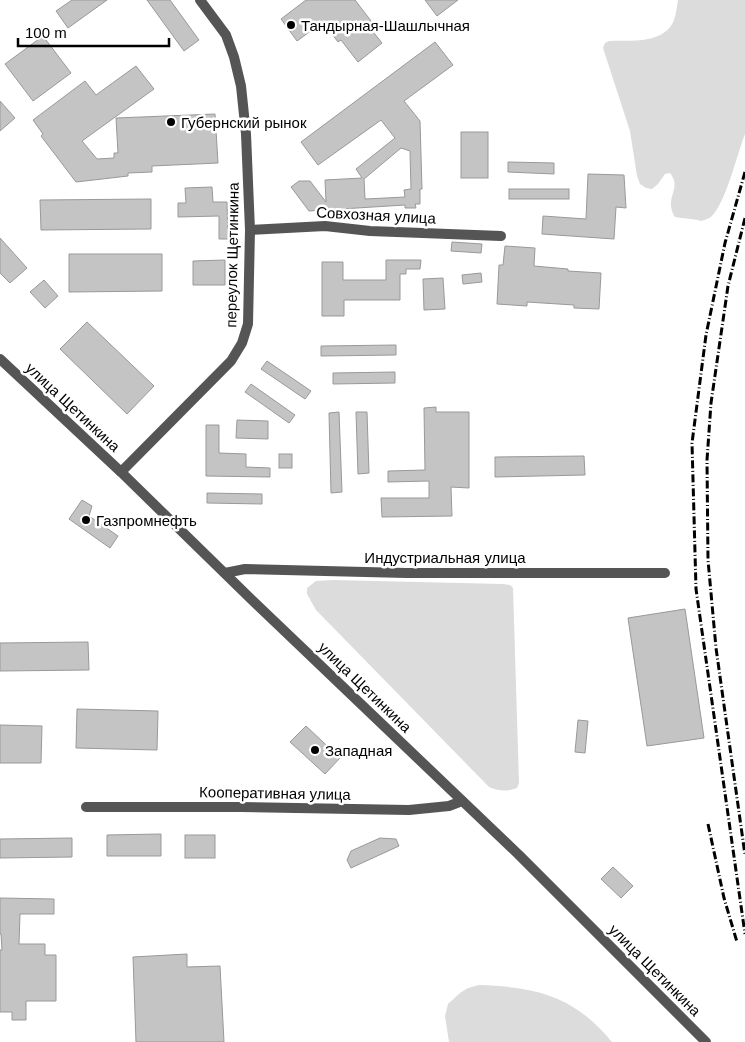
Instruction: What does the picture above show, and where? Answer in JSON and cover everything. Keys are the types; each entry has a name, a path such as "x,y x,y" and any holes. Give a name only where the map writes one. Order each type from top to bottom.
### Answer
{"street":[{"name":"переулок Щетинкина","path":"122,472 231,361 242,343 248,324 250,230 246,134 240,86 234,57 226,35 200,0"},
{"name":"Совхозная улица","path":"250,230 325,226 370,232 402,231 501,236"},
{"name":"улица Щетинкина","path":"0,359 122,472 525,861 705,1042"},
{"name":"Индустриальная улица","path":"225,573 245,568 406,573 665,573"},
{"name":"Кооперативная улица","path":"86,807 409,810 449,806 462,801"}],"shaded area":[{"path":"678,0 745,0 745,134 722,201 711,217 701,221 675,217 671,204 675,184 670,173 665,174 652,189 640,184 630,131 603,48 605,43 609,41 646,40 663,34 674,20"},
{"path":"316,581 503,584 510,585 513,588 519,783 517,788 503,791 489,787 316,610 307,594 307,588"},
{"path":"479,985 519,988 553,997 569,1004 583,1014 598,1026 612,1042 449,1042 445,1016 448,1004 468,988"}],"building":[{"path":"72,0 107,0 68,28 56,11"},
{"path":"147,0 170,0 199,40 184,51"},
{"path":"306,0 355,0 378,30 374,33 382,43 358,62 341,40 338,42 323,22 297,41 281,19"},
{"path":"425,0 458,0 437,16"},
{"path":"43,36 71,73 33,101 5,64"},
{"path":"435,42 453,65 404,101 420,121 422,189 420,189 420,204 415,204 416,208 405,208 405,205 309,211 291,187 299,181 310,181 326,202 325,180 362,178 356,169 395,138 381,120 318,165 301,142","holes":["401,148 410,151 411,189 404,190 405,197 365,199 364,179"]},
{"name":"Губернский рынок","path":"136,66 154,89 82,141 97,159 114,158 114,153 118,153 116,118 215,114 218,163 152,166 152,172 128,173 128,176 76,182 41,136 43,134 33,120 85,81 96,95"},
{"path":"0,101 15,118 0,131"},
{"path":"461,132 488,132 488,178 461,178"},
{"path":"508,162 554,163 554,174 508,172"},
{"path":"588,174 624,175 626,208 616,207 614,239 542,234 543,216 586,219"},
{"path":"212,187 213,202 227,202 228,239 219,239 219,216 178,217 178,203 186,203 185,188"},
{"path":"509,189 569,189 569,199 509,199"},
{"path":"151,199 151,229 41,230 40,200"},
{"path":"0,238 27,268 10,283 0,273"},
{"path":"452,242 482,244 481,253 451,251"},
{"path":"505,246 535,248 534,266 601,273 599,309 574,308 574,305 527,302 527,306 497,304 499,265 503,265"},
{"path":"69,254 162,254 162,291 69,292"},
{"path":"225,260 225,285 193,285 193,261"},
{"path":"386,260 421,260 420,269 406,269 406,274 400,274 400,300 344,300 344,316 322,316 322,262 343,262 343,280 386,280"},
{"path":"481,273 482,282 463,284 462,275"},
{"path":"443,278 445,309 424,310 423,279"},
{"path":"44,280 58,296 45,308 30,292"},
{"path":"87,322 154,386 127,414 60,349"},
{"path":"396,345 396,355 321,356 321,346"},
{"path":"267,361 311,391 305,399 261,369"},
{"path":"395,372 395,383 333,384 333,373"},
{"path":"251,384 295,415 289,423 245,392"},
{"path":"436,407 436,412 469,412 469,488 451,487 452,516 382,517 381,498 429,498 429,481 388,482 388,471 425,470 424,408"},
{"path":"339,412 342,492 331,493 329,413"},
{"path":"356,412 367,412 369,473 358,474"},
{"path":"237,420 268,421 268,439 236,438"},
{"path":"206,425 219,425 219,453 246,454 246,467 270,468 270,477 206,476"},
{"path":"279,454 292,454 292,468 279,468"},
{"path":"584,456 585,475 495,477 495,457"},
{"path":"207,493 262,494 262,504 207,503"},
{"path":"82,500 92,506 89,516 118,536 110,548 69,519"},
{"path":"685,609 704,738 647,746 628,618"},
{"path":"88,642 89,670 0,671 0,643"},
{"path":"77,709 158,711 157,750 76,748"},
{"path":"578,720 588,721 585,753 575,752"},
{"path":"0,725 42,726 41,763 0,763"},
{"name":"Западная","path":"306,726 340,758 325,774 290,742"},
{"path":"161,834 161,856 107,856 107,835"},
{"path":"185,835 215,835 215,858 185,858"},
{"path":"72,838 72,857 0,858 0,839"},
{"path":"380,838 396,839 399,846 351,868 347,860 351,851"},
{"path":"613,867 633,886 621,898 601,879"},
{"path":"0,898 54,899 54,914 20,914 19,944 45,944 45,955 56,955 56,1001 26,1001 26,1020 12,1020 12,1012 0,1012 0,950 2,950"},
{"path":"187,954 187,967 220,966 224,1042 136,1042 133,957"}],"railway":[{"path":"745,172 725,243 706,335 692,443 696,589 745,934"},
{"path":"745,218 728,286 711,403 707,460 708,560 716,648 745,855"},
{"path":"708,824 724,898 737,942"}],"place":[{"name":"Тандырная-Шашлычная","path":"291,25"},
{"name":"Губернский рынок","path":"171,122"},
{"name":"Газпромнефть","path":"86,520"},
{"name":"Западная","path":"315,750"}]}
